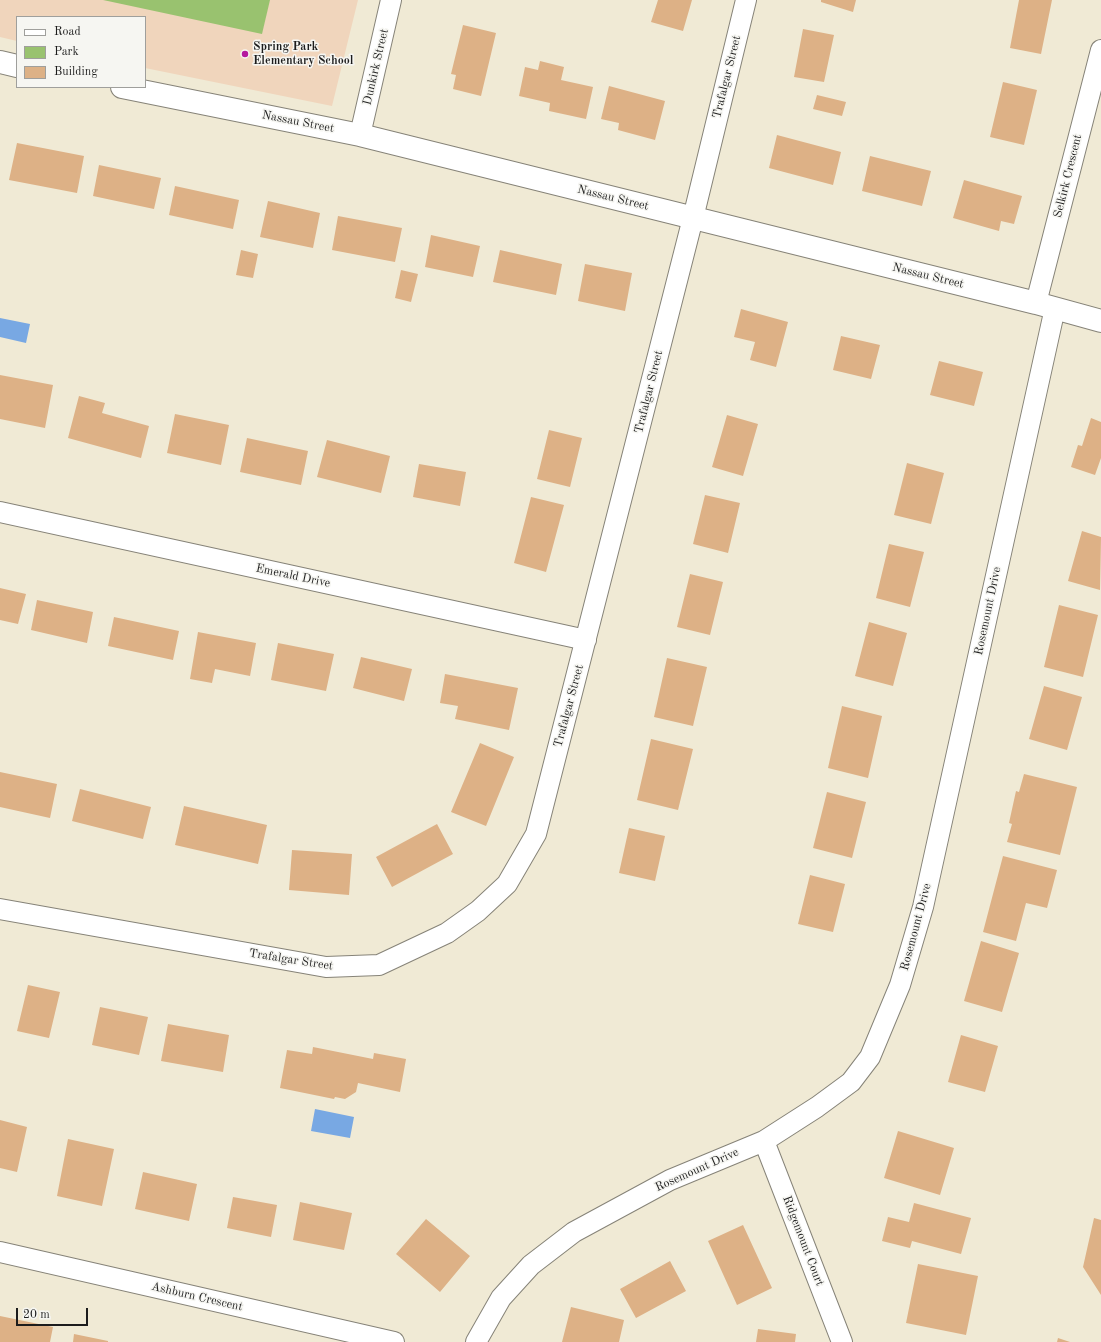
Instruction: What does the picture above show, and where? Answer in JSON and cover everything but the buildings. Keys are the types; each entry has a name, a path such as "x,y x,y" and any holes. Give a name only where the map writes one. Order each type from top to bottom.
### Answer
{"street":[{"name":"Dunkirk Street","path":"360,135 392,0"},
{"name":"Trafalgar Street","path":"0,909 326,968 379,965 386,962 447,933 478,911 506,884 536,834 746,0"},
{"name":"Selkirk Crescent","path":"1046,305 1101,50"},
{"path":"0,62 16,66"},
{"name":"Nassau Street","path":"127,88 360,135 1046,305 1101,320"},
{"name":"Rosemount Drive","path":"476,1342 501,1298 531,1265 574,1232 670,1180 764,1141 818,1107 851,1082 870,1057 900,985 925,900 1046,305"},
{"name":"Emerald Drive","path":"0,512 586,640"},
{"name":"Ridgemount Court","path":"764,1141 842,1342"},
{"name":"Ashburn Crescent","path":"0,1252 394,1342"}],"shaded area":[{"name":"Spring Park Elementary School","path":"0,0 358,0 332,106 146,68 146,16 16,16 16,41 0,37"}],"green space":[{"path":"103,0 270,0 262,34"}],"water":[{"path":"0,318 30,324 26,343 0,337"},
{"path":"315,1109 354,1117 350,1138 311,1131"}],"place":[{"name":"Spring Park Elementary School","path":"245,54"}]}
